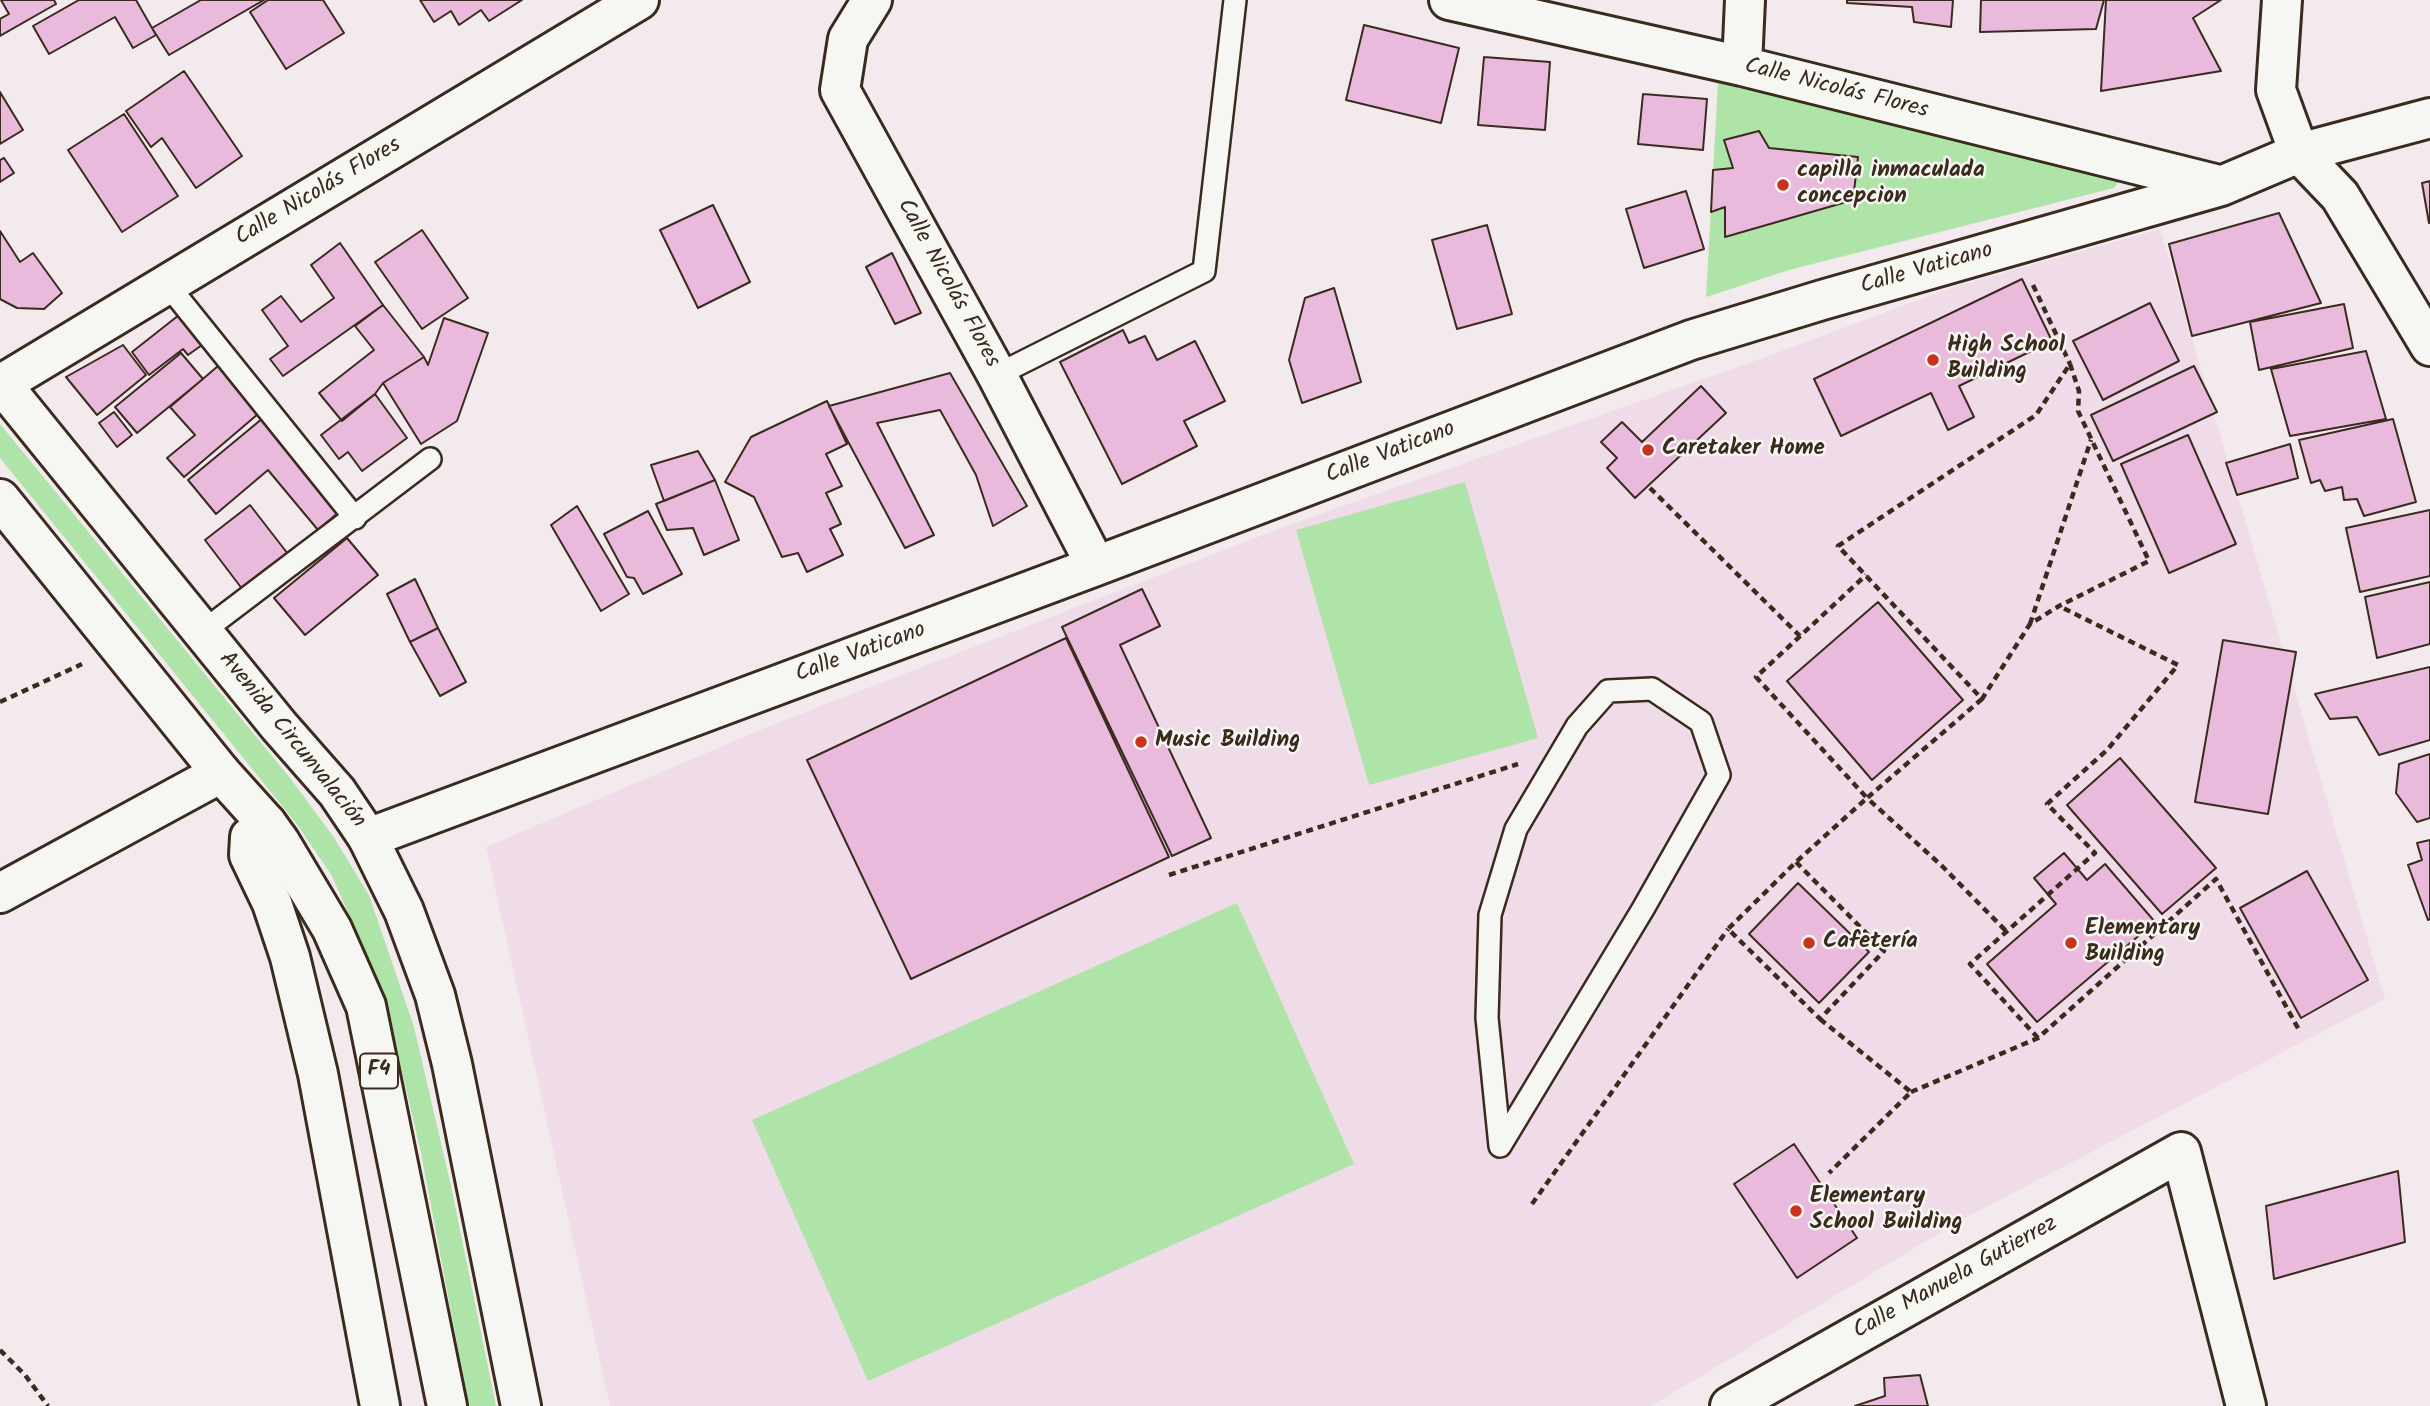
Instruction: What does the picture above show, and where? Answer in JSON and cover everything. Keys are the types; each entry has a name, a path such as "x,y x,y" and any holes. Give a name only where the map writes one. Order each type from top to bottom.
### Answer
{"main road":[{"name":"Calle Nicolás Flores","path":"1,383 639,0"},
{"name":"Calle Nicolás Flores","path":"872,0 848,39 840,90 997,375 1096,566"},
{"name":"Calle Nicolás Flores","path":"1449,0 1742,66 2221,186"},
{"path":"1742,66 1745,0"},
{"path":"2281,0 2276,90 2299,153 2340,195 2430,346"},
{"name":"Calle Vaticano","path":"368,838 1691,340 2221,186 2299,153 2430,118"},
{"name":"Avenida Circunvalación","path":"1,383 279,726 337,792 368,838 404,911 435,995 452,1065 521,1406"},
{"name":"F4","path":"0,499 221,773 267,824 332,929 366,1006 447,1406"},
{"path":"0,893 221,773"},
{"path":"267,824 250,837 249,855 272,903 290,957 318,1074 380,1406"},
{"name":"Calle Manuela Gutierrez","path":"1730,1406 2181,1152 2246,1406"}],"lane":[{"path":"997,375 1205,271 1235,0"},
{"path":"167,284 355,517"},
{"path":"202,632 430,459"},
{"path":"1652,690 1701,722 1719,775 1643,909 1500,1146 1487,1017 1490,915 1516,829 1577,726 1608,691 1652,690"}],"path":[{"path":"2030,624 2059,606 2149,561 2078,411 2079,391 2070,365 2033,285"},
{"path":"1982,699 1838,546 2036,415 2070,365"},
{"path":"1532,1204 1728,929 1796,862 1982,699 2030,624 2091,439"},
{"path":"1650,488 1800,636"},
{"path":"1866,575 1756,677 1867,798 1942,866 2006,932"},
{"path":"2038,1038 1970,964 2095,853 2047,804 2107,750 2178,665 2059,606"},
{"path":"0,702 120,646"},
{"path":"1169,875 1519,763"},
{"path":"1796,862 1884,951 1820,1019"},
{"path":"1829,1173 1911,1092 2038,1038 2216,879 2299,1030"},
{"path":"1728,929 1820,1019 1911,1092"},
{"path":"0,1350 25,1375 48,1406"}],"shaded area":[{"path":"2160,229 2385,999 1965,1218 1651,1406 610,1406 486,847 772,725 1286,526 1760,359 1953,287"}],"green space":[{"path":"1718,83 2109,173 2115,175 2118,182 2114,188 1789,270 1706,297"},
{"path":"0,424 290,778 333,836 369,895 414,1027 451,1186 496,1406 469,1406 421,1153 395,1041 379,983 332,876 296,823 0,458"},
{"path":"1465,482 1538,738 1369,785 1296,530"},
{"path":"1237,903 1354,1164 868,1381 752,1120"}],"building":[{"path":"1,0 54,0 56,4 0,36 0,19 9,14"},
{"path":"79,0 136,0 156,35 133,48 115,17 49,54 33,26"},
{"path":"201,0 264,0 169,55 152,28"},
{"path":"268,0 323,0 344,33 286,69 250,12"},
{"path":"420,0 522,0 489,21 481,10 459,25 451,11 434,22"},
{"path":"1847,0 1953,0 1951,27 1914,22 1912,7 1847,3"},
{"path":"1981,0 2104,0 2096,29 1980,32"},
{"path":"2106,0 2221,0 2193,18 2221,71 2101,91"},
{"path":"1364,25 1459,48 1441,123 1346,100"},
{"path":"1484,57 1550,62 1545,130 1478,125"},
{"path":"184,71 242,156 196,188 162,138 151,147 126,111"},
{"path":"0,92 23,130 0,144"},
{"path":"1643,94 1707,99 1703,150 1638,144"},
{"path":"124,114 178,196 122,232 68,150"},
{"name":"capilla inmaculada concepcion","path":"1759,131 1769,148 1858,157 1853,200 1725,237 1725,207 1711,212 1713,170 1733,168 1724,140"},
{"path":"4,158 14,173 0,182 0,160"},
{"path":"2430,181 2430,223 2429,223 2422,183"},
{"path":"1686,191 1704,249 1644,268 1626,209"},
{"path":"713,205 750,282 698,308 660,230"},
{"path":"2279,213 2321,303 2192,336 2169,244"},
{"path":"1487,225 1512,314 1457,329 1432,240"},
{"path":"422,230 468,298 422,329 375,262"},
{"path":"0,231 20,262 33,253 62,293 44,309 17,308 0,299"},
{"path":"340,243 383,305 283,376 270,359 288,346 262,310 281,296 301,322 334,298 311,265"},
{"path":"892,253 921,313 895,324 866,267"},
{"name":"High School Building","path":"2022,279 2052,341 1959,386 1974,417 1948,430 1931,393 1841,436 1814,379"},
{"path":"1334,288 1361,382 1302,403 1289,360 1305,298"},
{"name":"High School Building","path":"2150,303 2179,361 2103,400 2073,341"},
{"path":"2344,304 2353,348 2259,370 2250,322"},
{"path":"383,305 424,357 383,383 375,394 342,421 319,393 374,350 355,326"},
{"path":"179,315 202,345 188,355 183,349 149,375 132,352"},
{"path":"444,318 488,333 457,421 421,444 383,383 424,357 428,365"},
{"path":"1123,330 1129,343 1145,336 1157,360 1195,341 1225,401 1184,421 1197,446 1122,484 1060,362"},
{"path":"123,345 146,375 97,415 66,377"},
{"path":"2366,351 2386,419 2290,436 2271,369"},
{"path":"181,353 203,379 137,433 115,407"},
{"path":"218,366 258,414 184,477 167,458 195,435 170,407"},
{"name":"High School Building","path":"2194,366 2217,412 2113,461 2091,415"},
{"path":"950,373 1027,506 993,526 976,475 940,410 877,423 934,535 905,548 829,406"},
{"name":"Caretaker Home","path":"1701,386 1726,413 1635,498 1607,468 1617,458 1601,442 1622,422 1642,442"},
{"path":"375,394 407,438 362,471 348,452 339,459 321,435"},
{"path":"827,401 847,444 826,454 842,486 826,493 841,524 830,529 843,555 807,572 798,553 782,557 754,497 725,482 751,437"},
{"path":"114,412 132,435 117,447 99,423"},
{"path":"263,418 340,511 318,530 268,470 216,514 188,480"},
{"path":"2393,419 2416,502 2364,516 2357,499 2344,500 2342,487 2325,491 2320,480 2311,483 2299,440"},
{"path":"2188,435 2236,544 2169,573 2121,464"},
{"path":"2290,444 2298,478 2237,495 2226,463"},
{"path":"698,451 715,480 664,501 651,465"},
{"path":"715,480 739,540 704,555 693,528 667,530 656,504"},
{"path":"250,505 288,554 243,590 205,540"},
{"path":"577,506 629,594 601,611 551,525"},
{"path":"2430,510 2430,576 2360,592 2346,528"},
{"path":"648,511 682,574 643,594 634,578 627,577 604,534"},
{"path":"347,538 378,575 305,635 274,598"},
{"path":"415,579 438,628 410,642 387,594"},
{"path":"2430,582 2430,644 2377,658 2365,597"},
{"name":"Music Building","path":"1142,589 1160,626 1120,645 1211,838 1172,856 1062,627"},
{"path":"1878,602 1963,700 1872,780 1787,681"},
{"path":"438,628 466,682 440,696 410,642"},
{"path":"1066,638 1169,857 911,979 807,760"},
{"path":"2223,640 2296,652 2268,814 2195,802"},
{"path":"2430,667 2430,740 2379,755 2357,717 2330,719 2315,694"},
{"path":"2430,754 2430,818 2417,822 2396,793 2399,764"},
{"path":"2120,758 2216,868 2162,914 2067,805"},
{"path":"2430,840 2428,920 2408,865 2422,860 2417,843"},
{"name":"Elementary Building","path":"2064,853 2087,880 2105,864 2155,922 2037,1022 1987,964 2056,904 2034,878"},
{"name":"Elementary Building","path":"2307,871 2368,980 2301,1018 2240,908"},
{"name":"Cafetería","path":"1798,883 1869,952 1819,1003 1749,934"},
{"name":"Elementary School Building","path":"1794,1144 1857,1238 1797,1278 1734,1184"},
{"path":"2398,1171 2405,1242 2274,1279 2266,1206"},
{"path":"1920,1375 1928,1406 1855,1406 1885,1396 1884,1378"}],"place":[{"name":"capilla inmaculada concepcion","path":"1783,185"},
{"name":"High School Building","path":"1933,360"},
{"name":"Caretaker Home","path":"1648,450"},
{"name":"Music Building","path":"1141,742"},
{"name":"Cafetería","path":"1809,943"},
{"name":"Elementary Building","path":"2071,943"},
{"name":"Elementary School Building","path":"1796,1211"}]}
